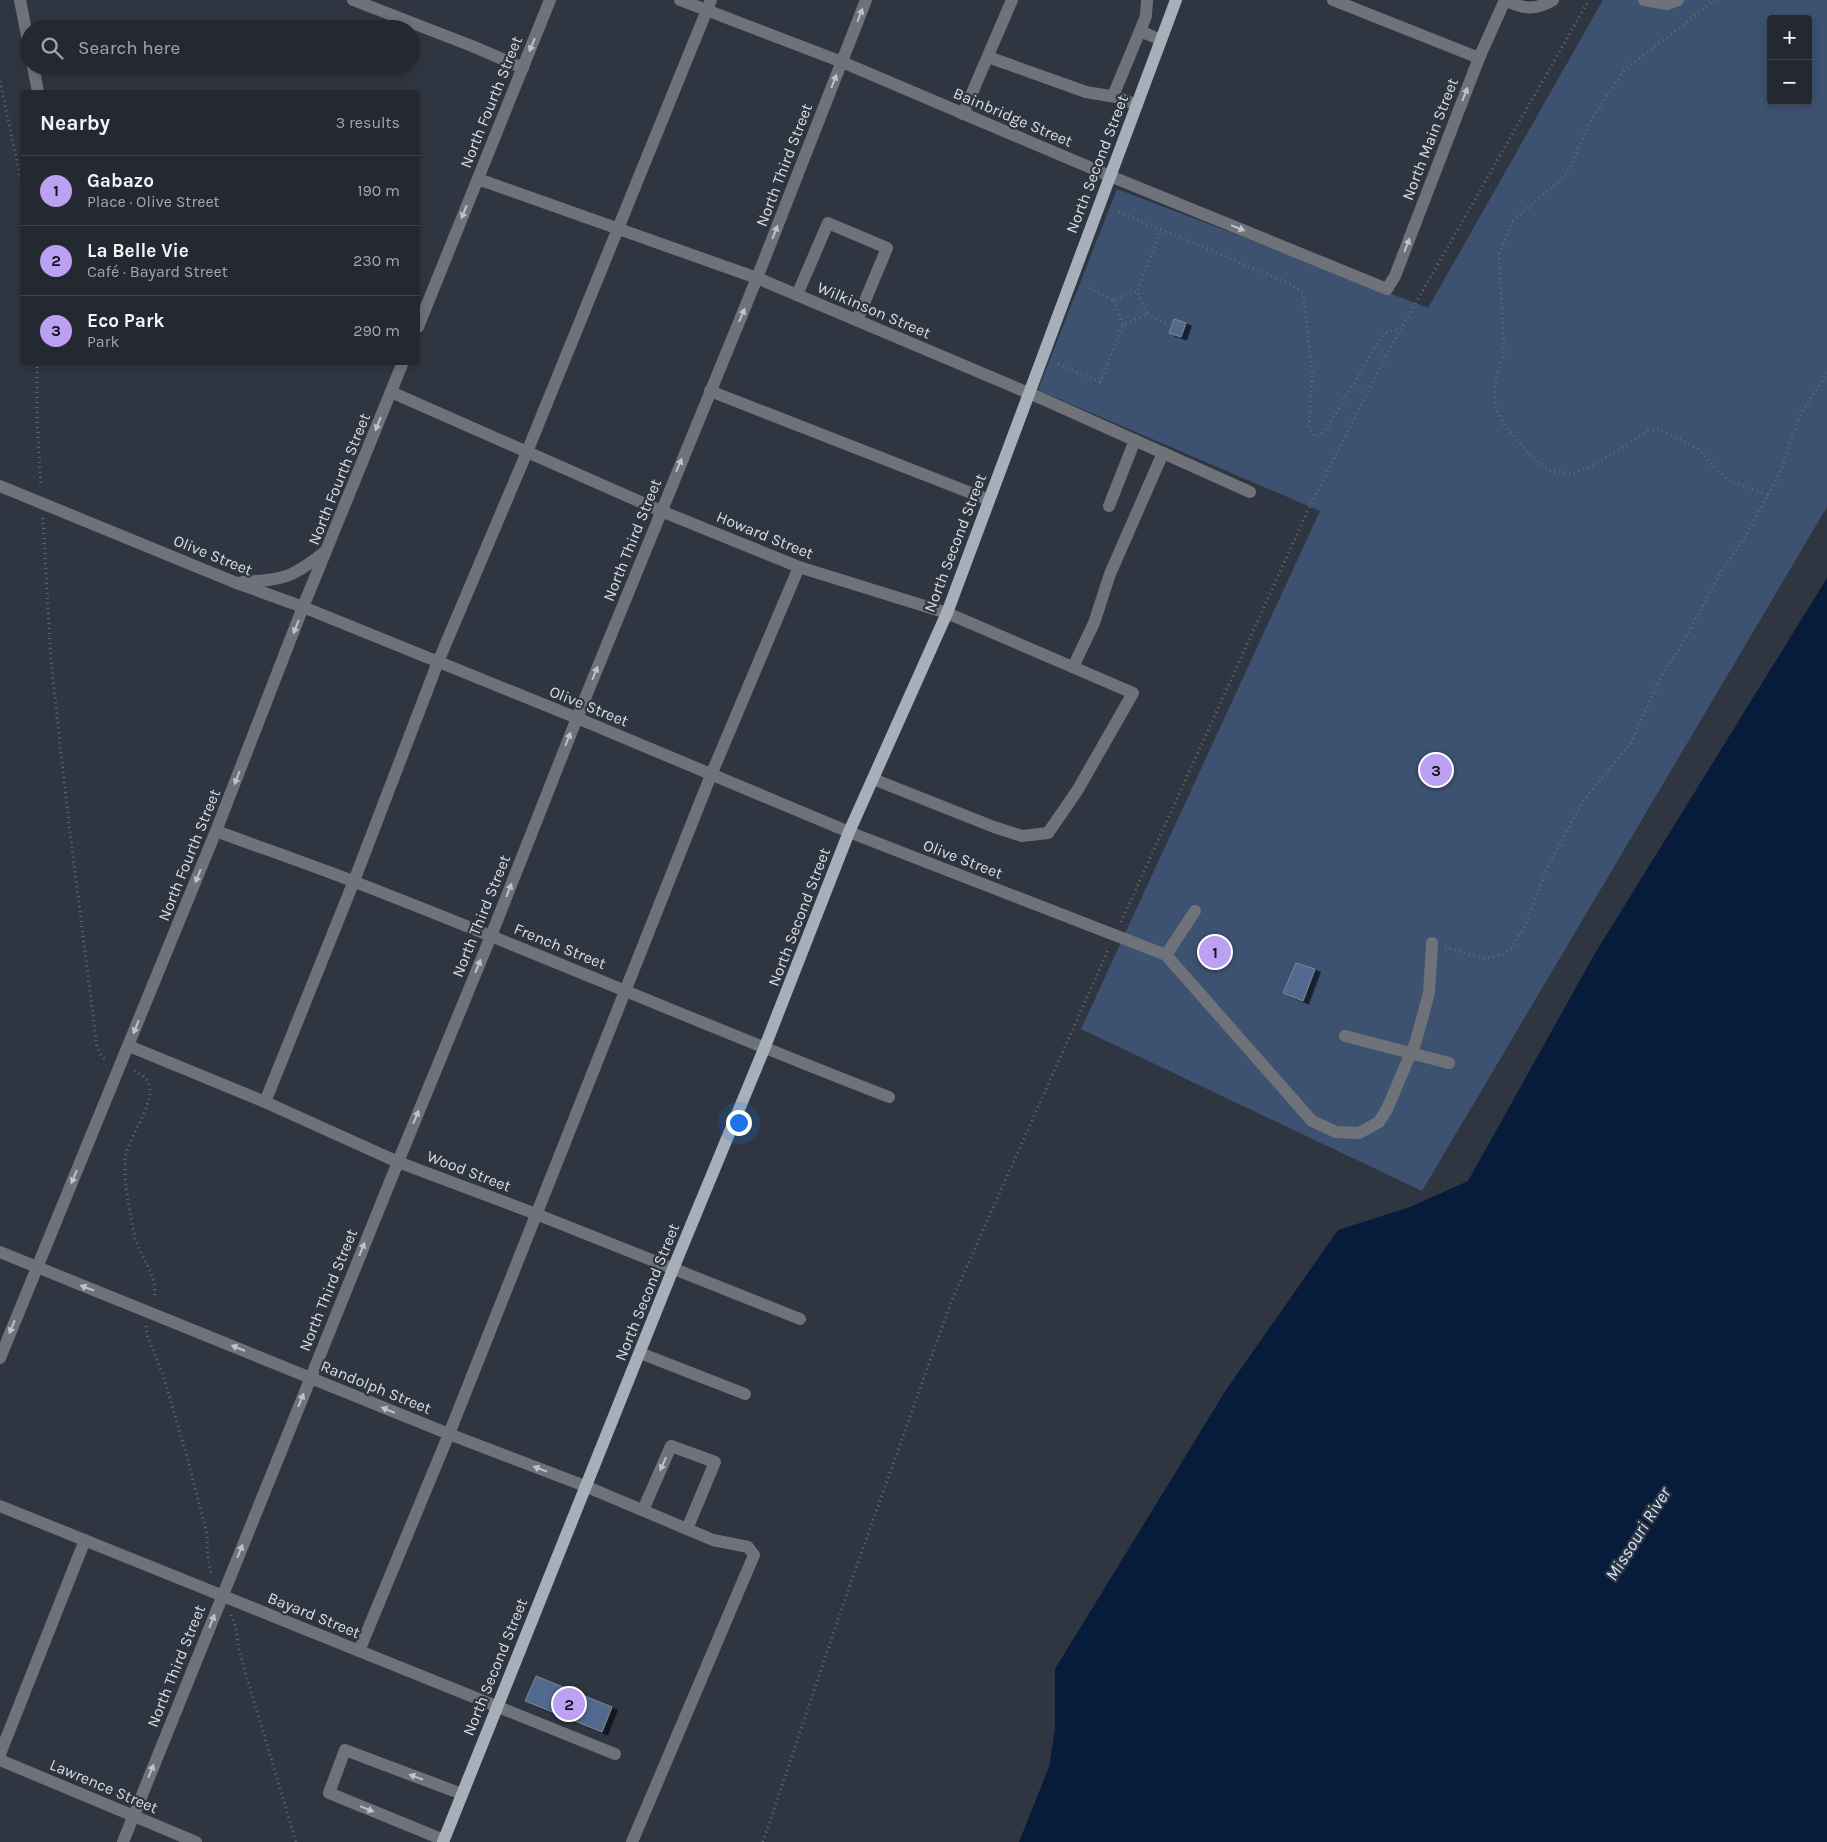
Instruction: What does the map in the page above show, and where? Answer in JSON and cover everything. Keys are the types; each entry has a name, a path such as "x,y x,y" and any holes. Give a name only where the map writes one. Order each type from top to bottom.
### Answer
{"main road":[{"name":"North Second Street","path":"443,1841 673,1268 764,1049 849,832 947,613 1176,0"}],"street":[{"path":"20,0 24,20"},
{"path":"353,0 405,20"},
{"name":"North Fourth Street","path":"420,322 550,0"},
{"name":"Bainbridge Street","path":"680,0 709,5 1110,176 1387,289"},
{"name":"North Third Street","path":"123,1842 491,936 576,718 757,278 866,0"},
{"path":"963,114 1012,0"},
{"path":"1113,96 1146,16 1147,0"},
{"path":"1333,0 1479,58"},
{"path":"1505,0 1521,8 1542,6 1553,0"},
{"name":"North Main Street","path":"1387,289 1395,276 1479,58 1505,0"},
{"path":"1644,0 1667,4 1678,0"},
{"path":"265,1102 354,882 438,662 527,452 709,5"},
{"path":"420,26 523,68"},
{"path":"1140,31 1161,40"},
{"path":"988,57 1086,92 1113,96 1137,105"},
{"path":"35,75 38,90"},
{"name":"Wilkinson Street","path":"478,179 757,278 1028,393 1250,492"},
{"path":"797,295 828,223 887,248 857,320"},
{"name":"North Fourth Street","path":"0,1358 216,831 303,607 328,550 402,365"},
{"path":"710,391 989,500"},
{"name":"Howard Street","path":"391,392 661,510 798,567 947,613 1133,693 1077,791 1048,833 1022,836 994,827 873,779"},
{"path":"1109,506 1135,440"},
{"path":"1073,667 1094,623 1110,574 1163,453"},
{"name":"Olive Street","path":"0,486 234,582 303,607 576,718 849,832 1166,955"},
{"path":"234,582 273,581 289,576 328,550"},
{"path":"359,1652 449,1434 711,774 798,567"},
{"name":"French Street","path":"216,831 354,882 491,936 764,1049 889,1097"},
{"path":"1195,911 1166,955 1312,1121 1336,1132 1359,1133 1379,1122 1387,1109 1411,1052 1429,993 1432,943"},
{"path":"1345,1036 1449,1063"},
{"name":"Wood Street","path":"129,1046 265,1102 398,1162 536,1214 800,1319"},
{"name":"Randolph Street","path":"0,1252 449,1434 585,1486 713,1540 748,1546 754,1556 632,1842"},
{"path":"640,1353 745,1394"},
{"path":"642,1510 671,1446 715,1462 687,1529"},
{"name":"Bayard Street","path":"0,1506 615,1754"},
{"path":"0,1754 85,1540"},
{"path":"443,1841 329,1793 345,1750 462,1794"},
{"name":"Lawrence Street","path":"0,1760 196,1842"}],"path":[{"path":"1119,925 1308,508 1401,328 1588,0"},
{"path":"1716,0 1624,70 1588,126 1567,174 1513,221 1500,254 1504,352 1495,384 1495,405 1504,425 1533,458 1551,471 1572,474 1592,466 1648,431 1659,429 1698,448 1727,480 1768,495"},
{"path":"0,81 20,176"},
{"path":"1119,212 1292,284 1303,293 1312,372 1308,428 1316,437 1327,428 1382,336 1401,328"},
{"path":"1161,230 1137,291 1147,314 1169,325"},
{"path":"1058,364 1100,382 1123,325 1114,300 1089,288"},
{"path":"1114,300 1137,291"},
{"path":"1123,325 1147,314"},
{"path":"37,365 37,419 41,484"},
{"path":"1432,943 1484,959 1504,954 1512,947 1524,929 1547,868 1583,801 1631,743 1662,674 1680,648 1720,572 1746,536 1768,495 1781,470 1798,419 1827,372"},
{"path":"43,520 51,661 70,835 97,1047 102,1057 107,1060"},
{"path":"764,1842 846,1596 951,1302 1109,949"},
{"path":"135,1071 141,1074 148,1083 150,1098 126,1148 125,1175 135,1238 152,1274 155,1295 153,1303"},
{"path":"148,1319 148,1335 164,1378 204,1524 211,1574"},
{"path":"232,1616 236,1628 239,1651 296,1842"}],"shaded area":[{"path":"1603,0 1827,0 1827,507 1422,1191 1081,1029 1320,511 1038,390 1117,189 1428,308"}],"water":[{"name":"Missouri River","path":"1827,578 1827,1842 1019,1842 1049,1767 1055,1728 1055,1669 1226,1390 1338,1230 1410,1207 1468,1181 1594,955"}],"building":[{"path":"1174,319 1186,323 1181,337 1169,333"},
{"path":"1215,945 1220,947 1222,952 1220,957 1215,959 1210,957 1208,952 1210,947"},
{"path":"1296,963 1315,969 1303,1001 1283,993"},
{"path":"536,1676 612,1707 602,1732 525,1701"}],"place":[{"name":"Eco Park","path":"1436,770"},
{"name":"Gabazo","path":"1215,952"},
{"name":"La Belle Vie","path":"569,1704"}]}
